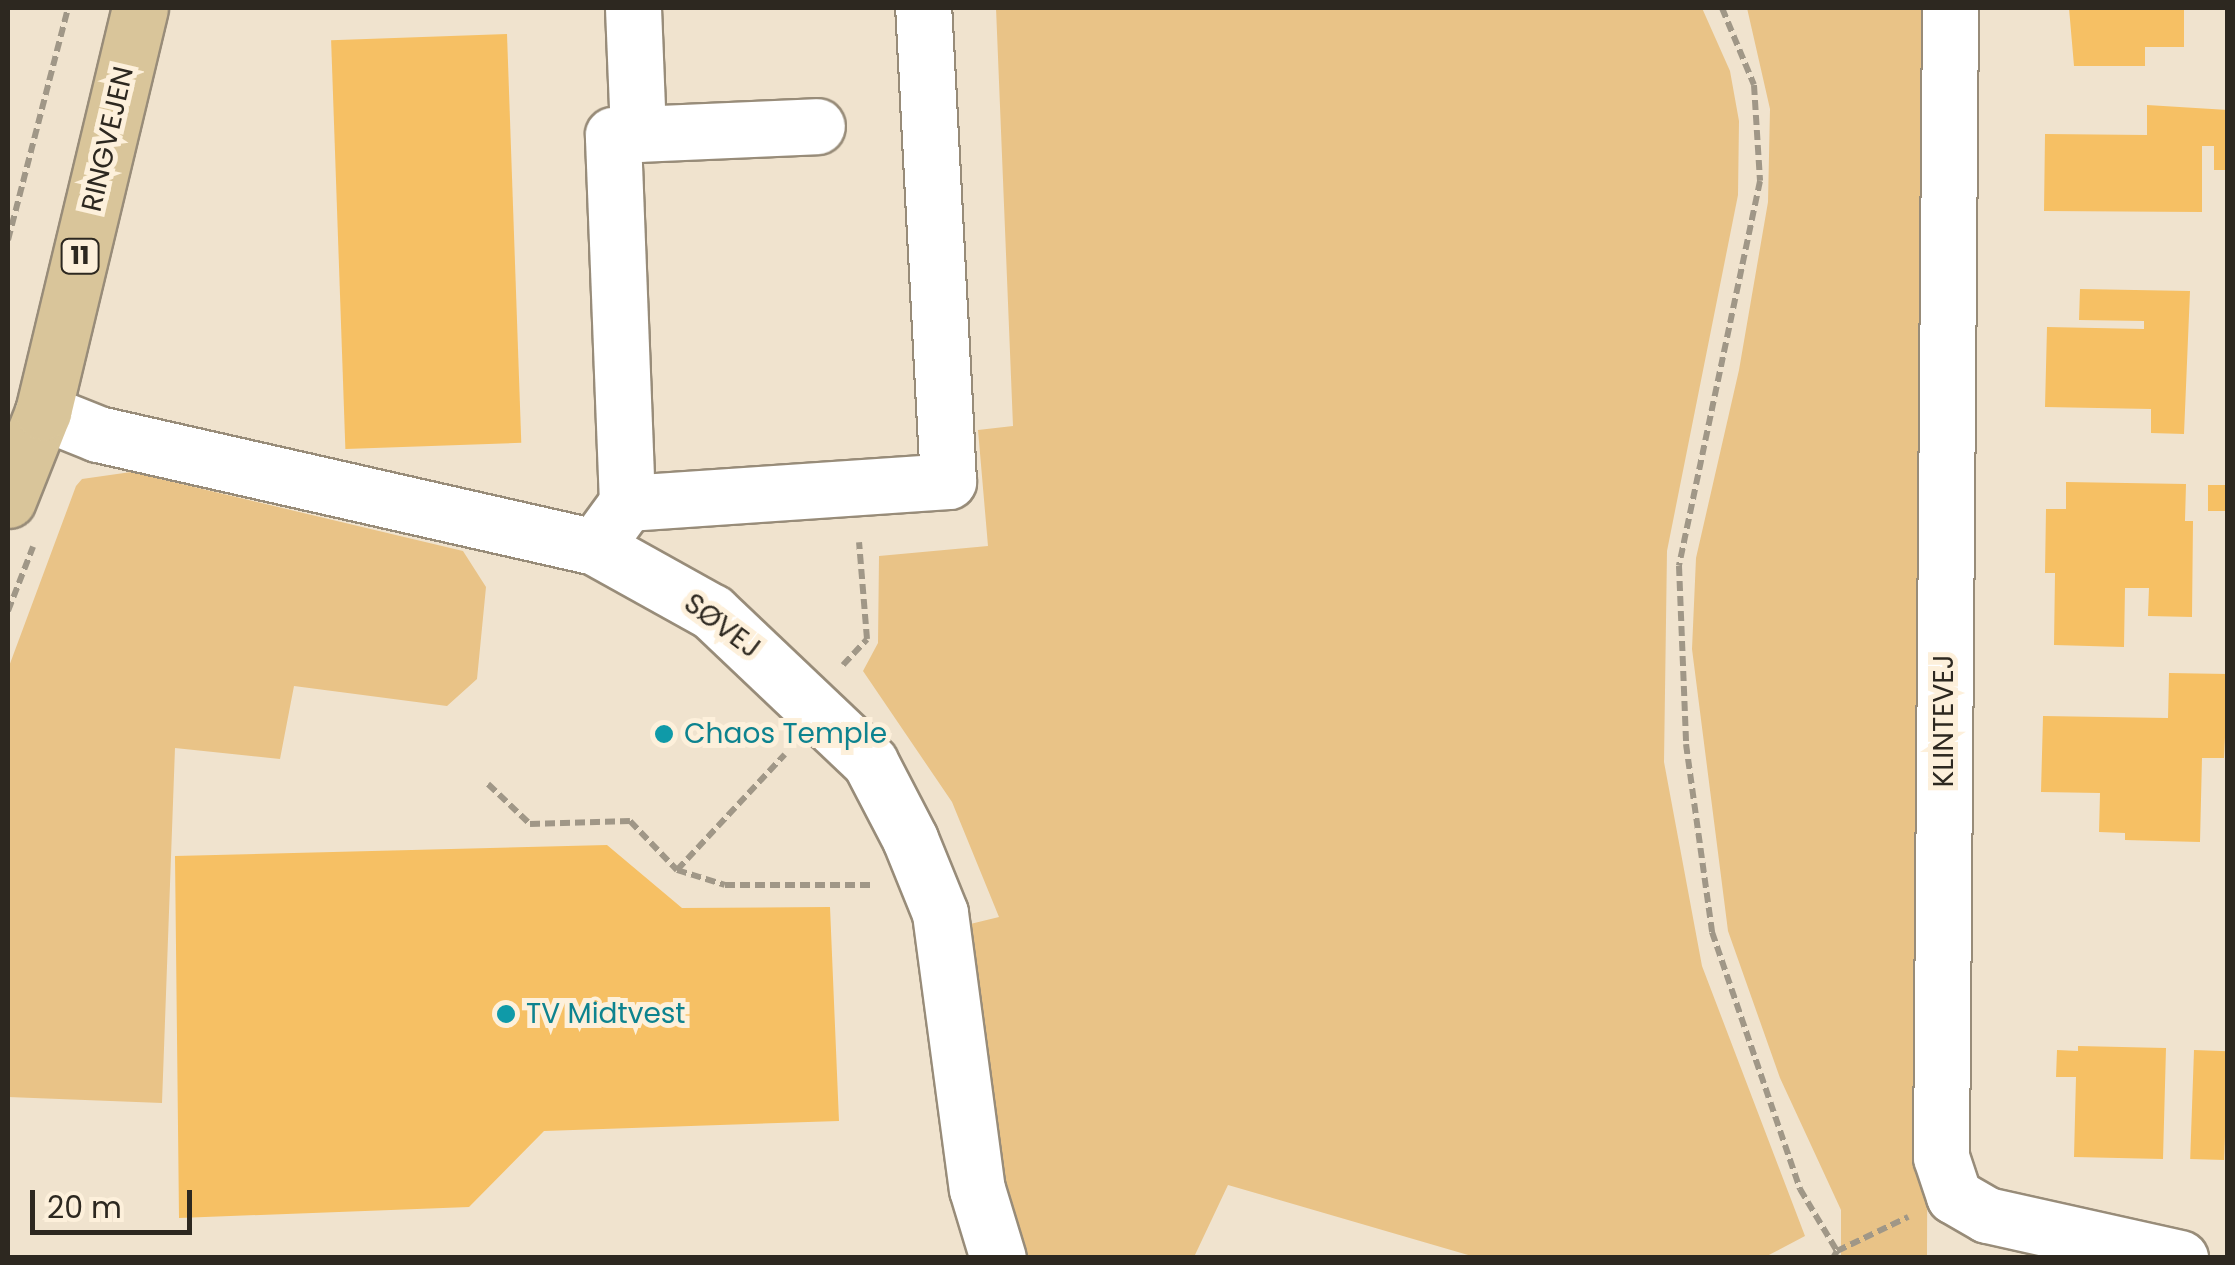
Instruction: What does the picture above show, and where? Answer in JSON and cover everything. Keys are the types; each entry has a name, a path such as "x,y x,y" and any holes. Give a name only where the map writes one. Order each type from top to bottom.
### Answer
{"main road":[{"name":"RINGVEJEN","path":"8,500 43,412 140,8"}],"street":[{"path":"633,8 638,134"},
{"path":"627,503 948,482 923,8"},
{"name":"KLINTEVEJ","path":"1950,8 1941,1157 1954,1196"},
{"path":"594,548 627,503 612,135 818,126"},
{"name":"SØVEJ","path":"43,412 84,430 594,548 712,612 817,705 870,762 940,913 978,1189 998,1258"},
{"path":"1954,1196 1987,1214 2180,1258"}],"path":[{"path":"8,240 68,8"},
{"path":"1722,8 1754,85 1760,181 1679,566 1686,744 1712,932 1800,1189 1835,1254 1954,1196"},
{"path":"488,784 530,824 630,821 677,870 725,885 928,886"}],"shaded area":[{"path":"996,8 1702,8 1730,71 1739,121 1738,195 1667,551 1664,762 1702,966 1805,1236 1765,1257 1475,1257 1228,1185 1194,1257 1023,1257 1004,1213 958,927 999,917 952,802 863,671 878,643 879,556 988,546 978,430 1013,426"},
{"path":"1747,8 1931,8 1927,1257 1841,1257 1841,1210 1780,1078 1728,931 1692,649 1696,558 1739,370 1768,202 1770,109"},
{"path":"131,472 463,551 486,587 477,679 447,706 294,686 280,759 175,748 162,1103 8,1097 8,669 76,486 82,479"}],"building":[{"path":"2069,8 2184,8 2184,47 2145,47 2145,66 2074,66"},
{"path":"507,34 521,443 345,449 331,40"},
{"path":"2147,105 2228,110 2228,170 2214,170 2214,146 2202,146 2202,212 2044,211 2045,134 2147,135"},
{"path":"2080,289 2190,291 2184,434 2151,433 2151,409 2045,407 2047,327 2144,329 2144,321 2079,320"},
{"path":"2066,482 2186,484 2185,521 2193,521 2192,617 2148,616 2149,588 2125,588 2124,647 2054,645 2055,573 2045,573 2046,509 2066,509"},
{"path":"2208,485 2228,485 2228,511 2208,511"},
{"path":"2169,673 2228,674 2224,758 2202,758 2200,842 2125,840 2125,833 2099,832 2100,793 2041,792 2043,716 2168,718"},
{"name":"TV Midtvest","path":"607,845 682,908 830,907 839,1121 544,1131 469,1207 179,1218 175,856"},
{"path":"2078,1046 2166,1048 2163,1159 2074,1157 2076,1077 2056,1077 2057,1050 2078,1051"},
{"path":"2194,1050 2228,1051 2224,1160 2190,1159"}],"place":[{"name":"Chaos Temple","path":"664,734"},
{"name":"TV Midtvest","path":"506,1014"}]}
